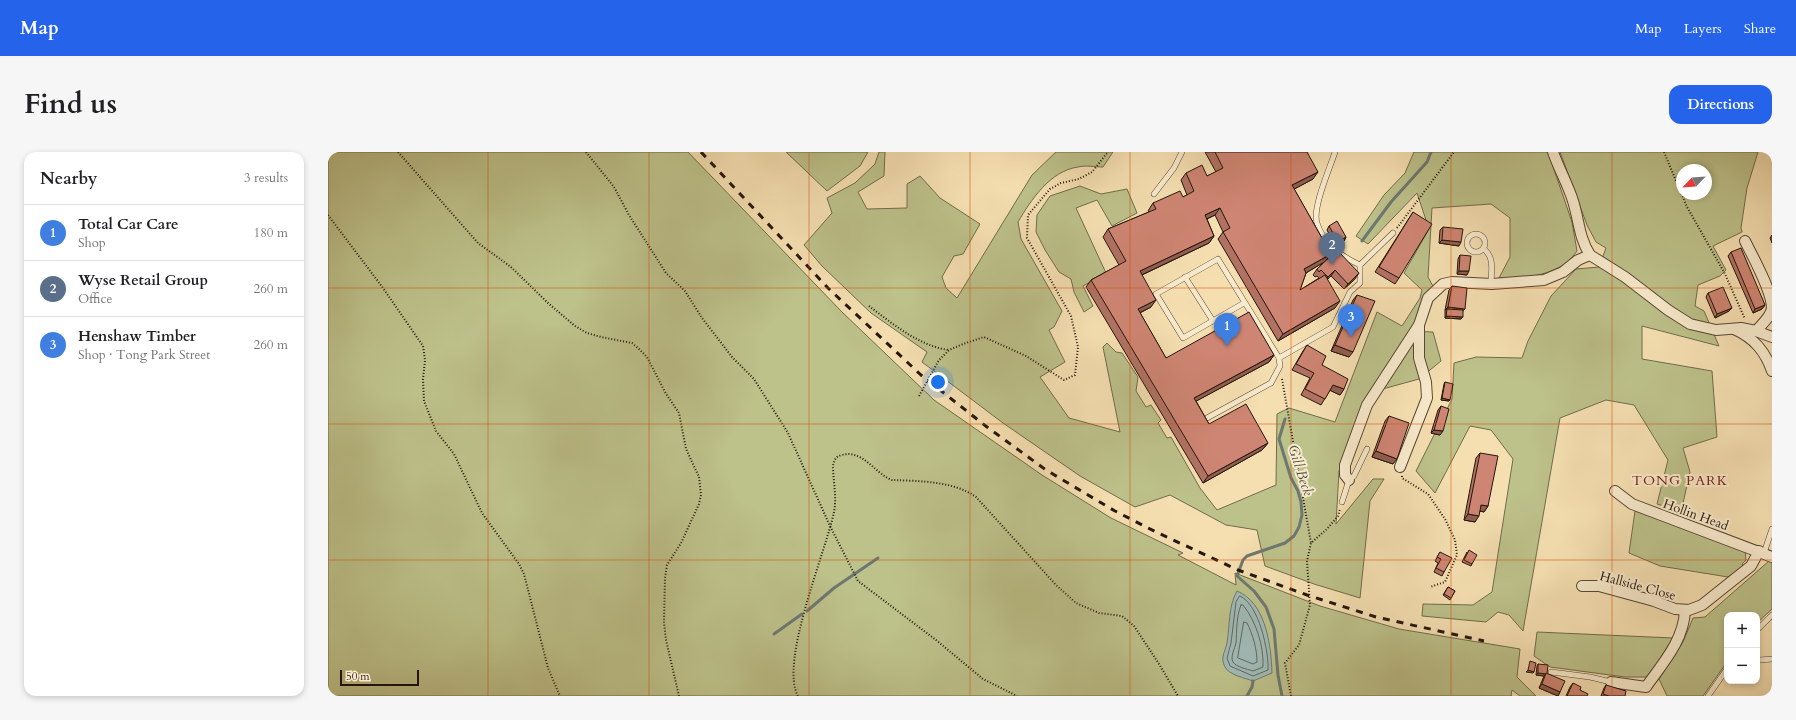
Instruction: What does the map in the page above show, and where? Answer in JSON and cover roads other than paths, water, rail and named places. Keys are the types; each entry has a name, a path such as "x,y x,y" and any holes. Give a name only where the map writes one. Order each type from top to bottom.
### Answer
{"street":[{"path":"1553,152 1573,201 1583,244 1590,255 1625,277 1668,310 1690,324 1716,330 1753,330 1772,338"},
{"path":"1745,241 1771,292 1771,316 1753,330"},
{"path":"1578,260 1583,244"},
{"path":"1349,480 1345,475 1345,464 1367,405 1419,325 1428,298 1443,284 1452,282 1491,284 1544,280 1564,272 1578,260 1590,255"},
{"path":"1400,467 1427,398 1426,382 1419,358 1419,325"},
{"path":"1732,329 1750,338 1766,355 1772,371"},
{"name":"Hollin Head","path":"1614,491 1632,504 1765,553"},
{"name":"Hallside Close","path":"1582,586 1599,586 1654,601 1675,609 1685,610 1702,605 1752,566 1765,553"},
{"path":"1611,682 1646,687 1680,639 1685,622 1685,610"}],"lane":[{"path":"1154,194 1174,168 1182,152"},
{"path":"1335,152 1317,205 1316,223 1329,245 1350,260 1360,265"},
{"path":"1279,358 1333,327 1350,292 1360,283 1360,265 1393,233"},
{"path":"1484,249 1490,254 1492,263 1491,284"},
{"path":"1207,418 1271,383 1280,366 1279,358 1218,259 1156,294 1183,338 1244,303"},
{"path":"1185,277 1213,321"},
{"path":"1342,502 1349,480 1354,476 1367,450"},
{"path":"1765,553 1772,529"},
{"path":"1760,627 1772,615"},
{"path":"1760,660 1772,659"},
{"path":"1551,672 1590,677 1611,682"},
{"path":"1708,696 1724,673"}],"water":[{"path":"1237,591 1247,597 1255,605 1261,615 1268,638 1272,673 1253,681 1238,676 1227,670 1223,661 1232,603"}],"waterway":[{"name":"Gill Beck","path":"1362,241 1391,202 1427,162 1431,152"},
{"name":"Gill Beck","path":"1282,696 1278,675 1274,629 1266,607 1254,591 1237,576 1243,560 1247,556 1285,543 1294,536 1299,527 1302,515 1301,502 1298,491 1291,478 1279,439 1285,419"},
{"path":"807,611 834,588 878,558"},
{"path":"774,634 802,614"},
{"path":"1247,696 1252,687 1253,681"}],"railway":[{"path":"701,152 828,288 921,375 987,427 1046,470 1115,511 1156,532 1238,570 1307,595 1376,617 1484,641"}],"place":[{"name":"Wyse Retail Group","path":"1332,265"},
{"name":"Henshaw Timber","path":"1351,337"},
{"name":"Total Car Care","path":"1227,346"}],"district":[{"name":"TONG PARK","path":"1680,480"}]}
